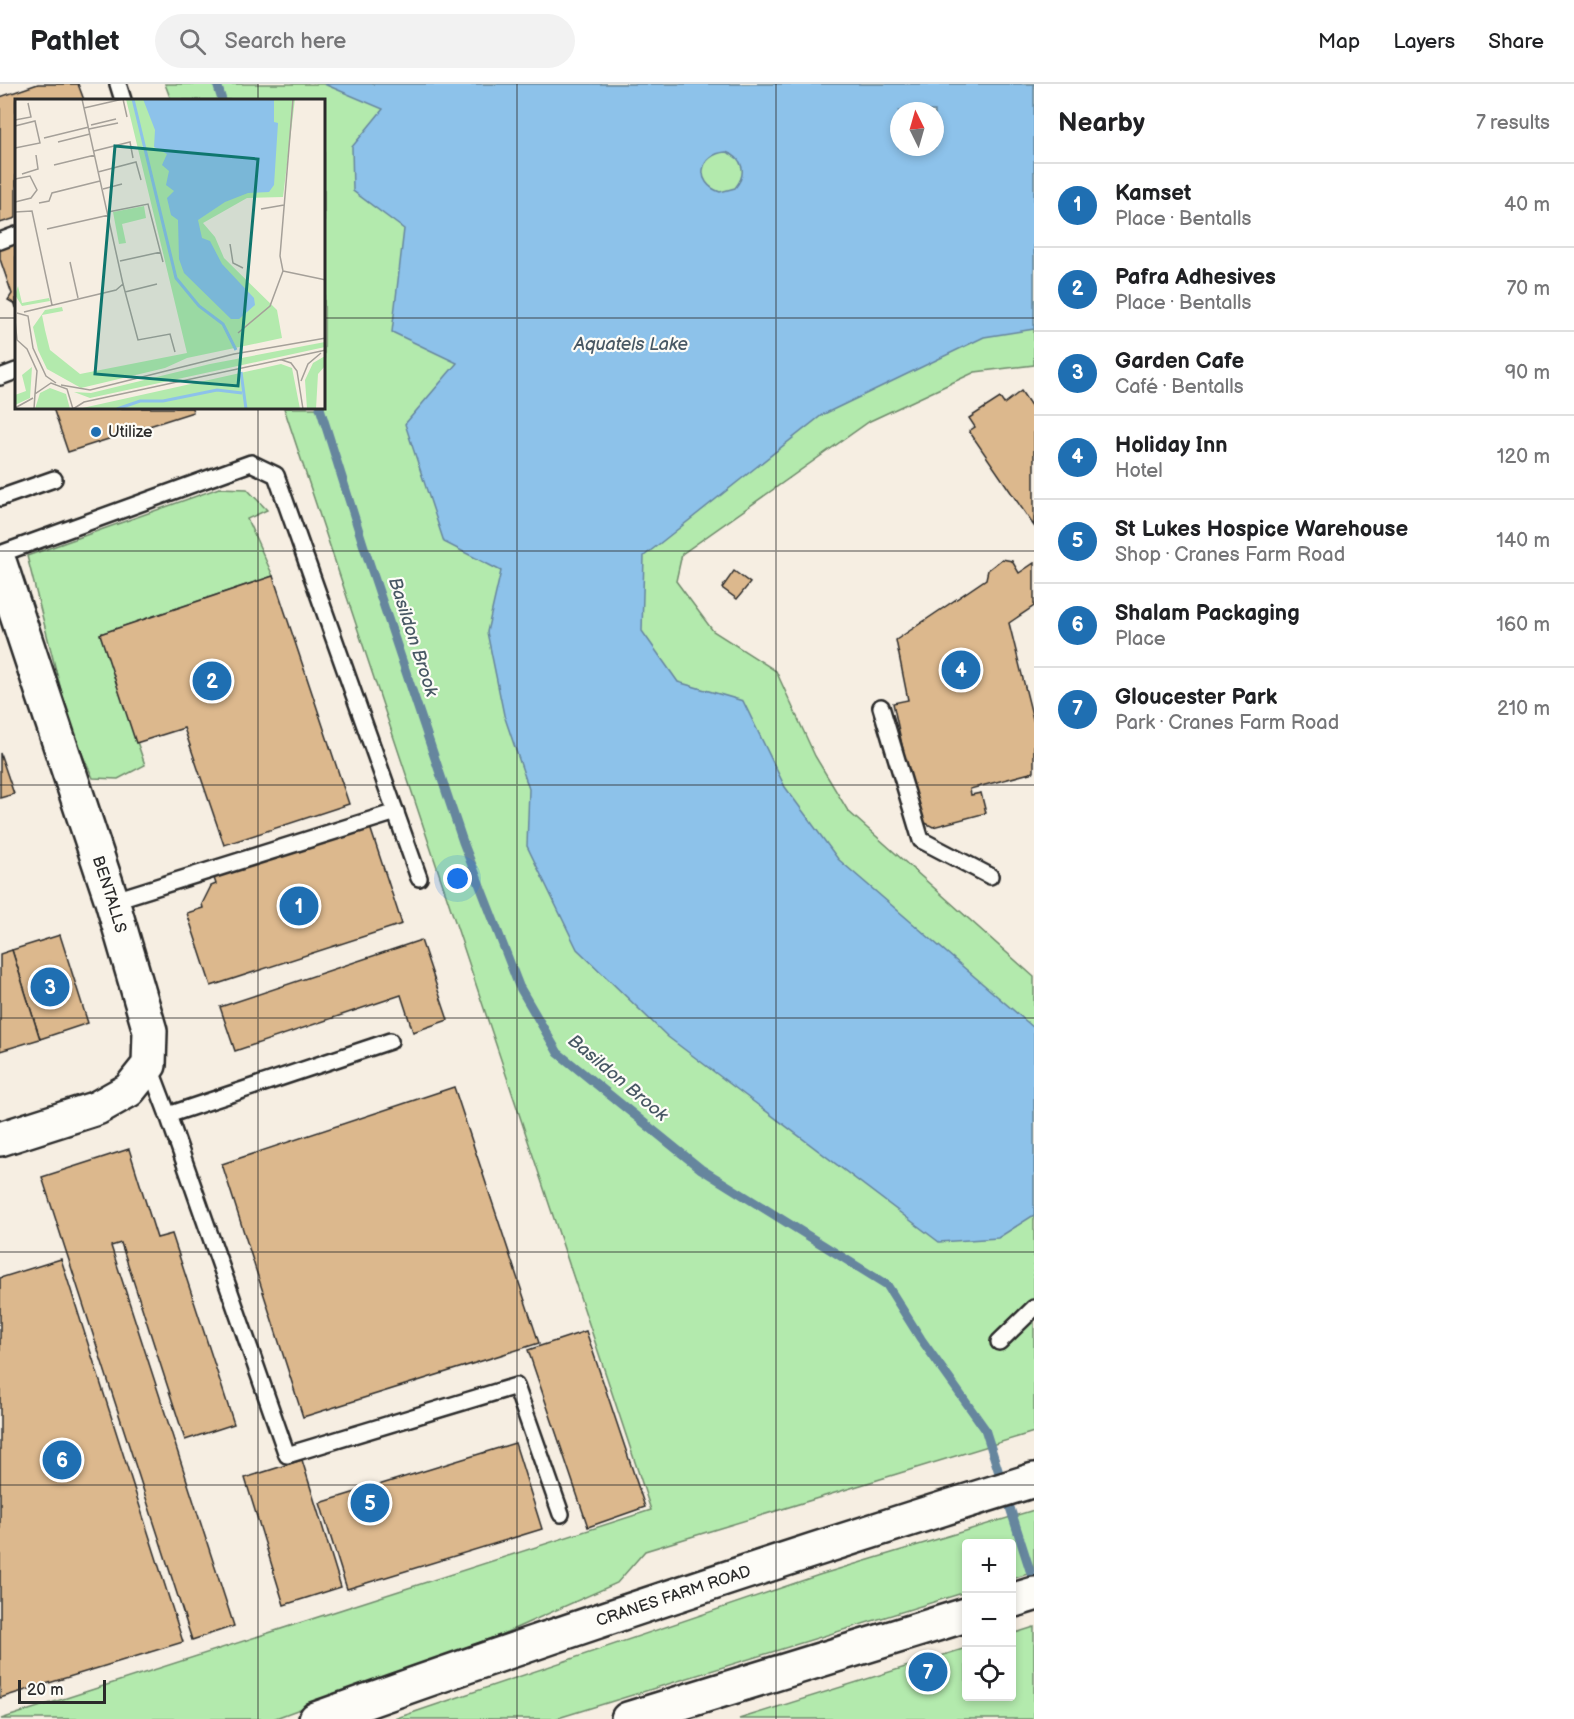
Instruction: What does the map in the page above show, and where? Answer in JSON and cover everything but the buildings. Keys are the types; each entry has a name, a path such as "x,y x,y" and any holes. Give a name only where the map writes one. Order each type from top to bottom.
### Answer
{"main road":[{"name":"BENTALLS","path":"1,569 112,901 150,1031 149,1065"},
{"path":"0,1139 97,1108 129,1090 149,1065"},
{"name":"CRANES FARM ROAD","path":"316,1719 595,1621 1034,1480"},
{"path":"628,1719 962,1616"}],"lane":[{"path":"118,84 123,99"},
{"path":"0,241 15,235"},
{"path":"0,377 15,371"},
{"path":"1,569 250,463 276,475 419,878"},
{"path":"0,498 54,479"},
{"path":"881,707 921,840 990,876"},
{"path":"112,901 396,812"},
{"path":"168,1115 390,1041"},
{"path":"149,1065 287,1455 516,1386 561,1514"},
{"path":"999,1342 1034,1308"}],"green space":[{"path":"165,84 1034,84 1034,365 975,372 870,421 682,554 676,581 713,631 776,671 815,756 848,811 1034,977 1034,1432 645,1551 617,1583 500,1635 273,1719 1,1719 651,1510 285,410 326,410 326,99 171,99"},
{"path":"219,488 247,489 267,510 247,519 273,576 100,634 145,765 118,779 93,778 71,730 27,556"},
{"path":"1034,1510 1034,1572 1016,1578 1016,1539 962,1539 962,1593 555,1719 394,1719 819,1575"},
{"path":"1034,1627 1034,1719 739,1719 962,1649 962,1701 1016,1701 1016,1633"}],"water":[{"name":"Aquatels Lake","path":"324,84 1034,84 1034,329 984,337 822,415 644,556 642,631 678,682 743,701 785,787 838,859 1034,1028 1034,1215 998,1238 939,1242 668,1037 577,949 527,846 529,789 504,715 487,632 501,571 444,542 405,424 457,363 392,332 404,229 353,191 352,147 383,109","holes":["726,152 740,162 741,177 735,188 720,192 706,182 703,169 705,163 717,154"]}],"waterway":[{"name":"Basildon Brook","path":"217,84 222,99"},
{"name":"Basildon Brook","path":"321,410 463,842 519,986 558,1053 701,1169 887,1285 921,1339 985,1429 1034,1583"}],"place":[{"name":"Utilize","path":"96,432"},
{"name":"Holiday Inn","path":"961,670"},
{"name":"Pafra Adhesives","path":"212,681"},
{"name":"Kamset","path":"299,906"},
{"name":"Garden Cafe","path":"50,987"},
{"name":"Shalam Packaging","path":"62,1460"},
{"name":"St Lukes Hospice Warehouse","path":"370,1503"},
{"name":"Gloucester Park","path":"928,1672"}]}
